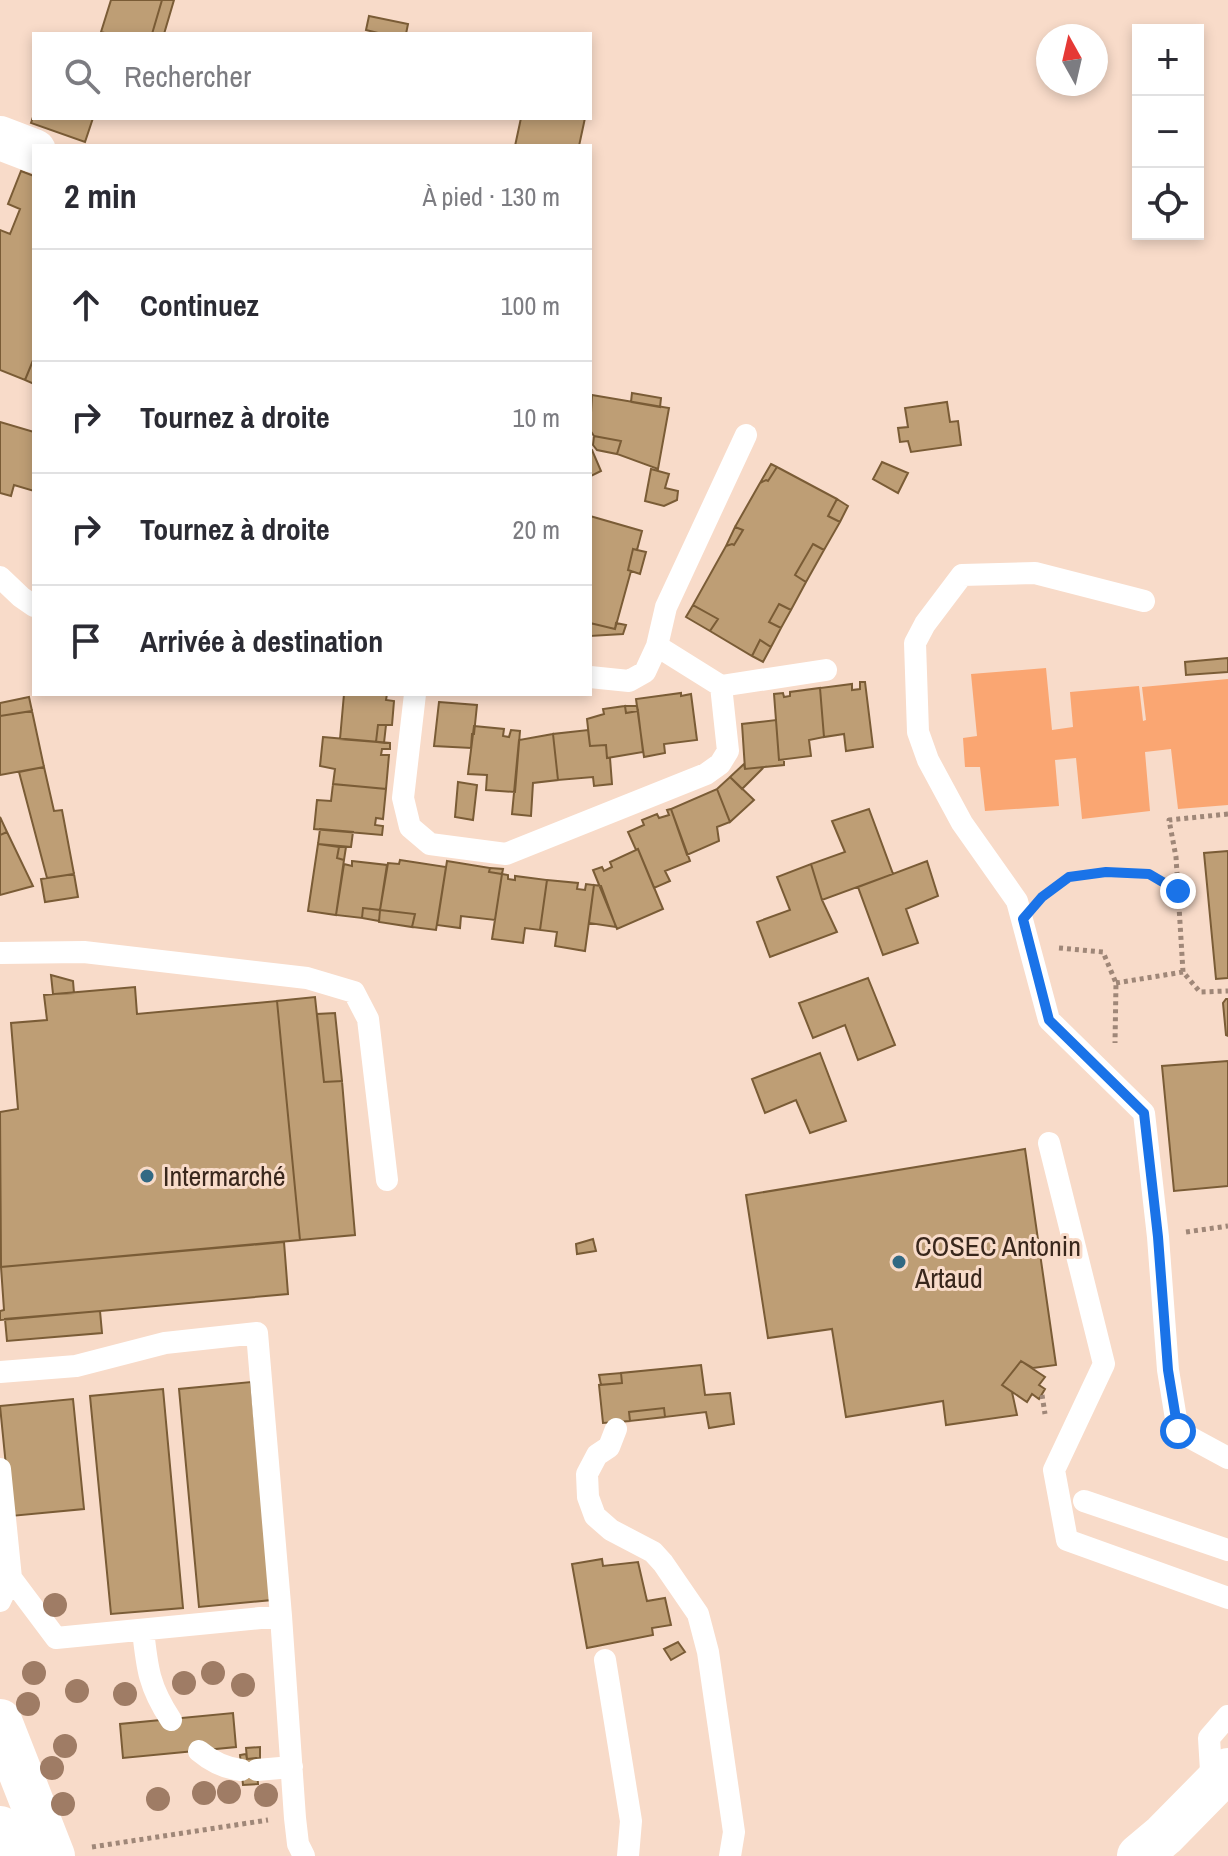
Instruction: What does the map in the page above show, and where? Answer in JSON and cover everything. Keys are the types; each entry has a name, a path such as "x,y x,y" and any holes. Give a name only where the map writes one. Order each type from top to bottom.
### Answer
{"street":[{"path":"0,138 32,150"},
{"path":"0,1721 69,1852"},
{"path":"1139,1856 1220,1778"},
{"path":"0,1828 11,1856"}],"lane":[{"path":"592,677 629,681 645,672 657,646 666,607 746,435"},
{"path":"1144,601 1035,573 962,575 925,624 915,643 918,732 928,760 962,823 1017,901 1049,1020 1144,1113 1158,1237 1168,1370 1178,1431 1228,1458"},
{"path":"0,577 32,605"},
{"path":"657,646 721,686 826,670"},
{"path":"415,696 403,798 410,827 430,844 506,854 706,774 720,764 728,751 721,686"},
{"path":"0,953 84,952 307,978 354,992 368,1019 387,1180"},
{"path":"1049,1143 1104,1364 1054,1470 1067,1540 1228,1598"},
{"path":"0,1372 76,1366 165,1343 257,1333 298,1844 304,1856"},
{"path":"616,1429 609,1447 597,1455 587,1474 588,1497 595,1516 611,1530 653,1552 698,1614 708,1652 734,1832 730,1856"},
{"path":"0,1469 3,1531 11,1578 56,1638 281,1616"},
{"path":"1084,1501 1228,1550"},
{"path":"0,1601 11,1578"},
{"path":"143,1630 148,1675 157,1699 171,1720"},
{"path":"605,1660 631,1821 628,1856"},
{"path":"1220,1778 1209,1738 1228,1716"},
{"path":"199,1751 212,1762 227,1768 292,1767"}],"path":[{"path":"1228,814 1169,820 1176,857 1183,972 1200,992 1228,991"},
{"path":"1023,919 1042,897 1069,877 1106,872 1149,874 1178,891"},
{"path":"1030,946 1103,952 1116,983 1115,1038 1109,1079"},
{"path":"1116,983 1183,972"},
{"path":"1200,1229 1228,1226 1228,1233"},
{"path":"69,1852 273,1819"}],"shaded area":[{"path":"1046,668 1052,730 1073,727 1070,692 1139,686 1143,721 1146,720 1142,687 1228,679 1228,805 1178,809 1171,749 1145,752 1150,811 1082,819 1076,758 1055,760 1059,806 985,811 980,767 965,767 963,738 977,736 971,674"}],"building":[{"path":"111,0 162,0 153,32 101,32"},
{"path":"162,0 174,0 165,32 153,32"},
{"path":"369,16 408,24 406,32 366,30"},
{"path":"32,120 92,120 85,142 31,123"},
{"path":"521,120 585,120 579,144 515,144"},
{"path":"21,171 32,175 32,363 25,380 0,370 0,230 10,234 20,209 8,204"},
{"path":"32,363 32,383 25,380"},
{"path":"632,393 661,398 660,407 631,402"},
{"path":"592,395 669,408 658,469 617,454 621,441 594,436"},
{"path":"947,402 950,422 958,421 961,445 911,452 908,441 900,442 898,428 908,427 905,408"},
{"path":"0,422 32,431 32,490 14,485 11,496 0,493"},
{"path":"594,436 621,441 617,454 597,450 593,445"},
{"path":"592,450 601,471 592,476"},
{"path":"882,462 908,473 898,493 873,479"},
{"path":"771,464 777,467 768,481 760,483"},
{"path":"777,467 837,499 828,516 840,522 824,550 813,544 795,575 806,582 791,610 779,604 769,622 781,628 771,647 760,640 752,656 710,631 718,619 693,605 726,546 734,545 743,530 735,527 760,483 768,481"},
{"path":"651,469 669,474 665,488 678,491 677,500 664,506 645,501"},
{"path":"837,499 848,506 840,522 828,516"},
{"path":"592,517 642,531 637,550 633,549 628,570 631,571 615,629 592,623"},
{"path":"735,527 743,530 734,545 726,546"},
{"path":"813,544 824,550 806,582 795,575"},
{"path":"633,549 646,552 640,574 628,570"},
{"path":"779,604 791,610 781,628 769,622"},
{"path":"693,605 718,619 710,631 686,617"},
{"path":"592,623 615,629 616,623 626,625 623,634 592,636"},
{"path":"760,640 771,647 763,662 752,656"},
{"path":"1228,658 1228,672 1186,675 1185,662"},
{"path":"860,682 865,682 873,747 846,751 844,734 824,737 820,688 852,684 852,690 860,689"},
{"path":"820,688 824,737 809,740 811,756 779,760 774,694 783,693 784,697 790,696 790,692"},
{"path":"681,693 681,696 691,694 697,740 664,744 665,753 644,757 636,699"},
{"path":"344,696 387,696 386,700 394,701 392,725 378,725 376,742 340,739"},
{"path":"29,697 32,711 0,716 0,703"},
{"path":"439,702 477,705 471,748 434,746"},
{"path":"625,706 626,713 638,711 643,752 607,758 606,745 590,746 587,719 604,714 603,709"},
{"path":"625,706 637,706 638,711 626,713"},
{"path":"32,711 44,767 0,775 0,716"},
{"path":"776,720 779,760 784,760 784,765 745,769 742,724"},
{"path":"378,725 386,725 384,743 376,742"},
{"path":"474,726 504,729 503,736 509,737 511,730 520,731 515,792 486,790 487,775 468,774"},
{"path":"588,730 590,746 606,745 612,784 594,786 593,777 558,780 553,734"},
{"path":"553,734 558,780 533,783 531,816 512,814 519,740"},
{"path":"323,737 390,743 390,749 382,749 381,755 389,755 386,789 333,784 335,769 320,766"},
{"path":"744,764 745,769 764,767 742,789 730,777"},
{"path":"44,767 54,811 62,810 74,874 47,878 19,772"},
{"path":"730,777 754,800 730,822 717,789"},
{"path":"458,782 477,785 473,820 455,817"},
{"path":"333,784 386,789 383,819 376,818 375,825 383,826 382,835 314,829 317,800 331,801"},
{"path":"717,789 730,822 717,827 719,841 687,855 671,809"},
{"path":"671,809 690,861 665,871 670,881 654,888 628,832 644,825 642,820 657,814 659,818 669,815 667,810"},
{"path":"869,809 893,874 822,900 811,864 845,852 832,821"},
{"path":"0,817 7,832 0,835"},
{"path":"320,829 353,832 351,847 318,844"},
{"path":"7,832 33,886 0,895 0,835"},
{"path":"318,844 339,847 337,858 344,860 336,915 308,911"},
{"path":"339,847 346,847 344,860 337,858"},
{"path":"638,849 663,909 617,929 593,870 602,867 604,871 612,867 610,862"},
{"path":"1228,851 1228,978 1216,979 1204,853"},
{"path":"400,860 446,867 436,930 412,927 415,914 380,910 388,863 399,864"},
{"path":"352,861 387,865 380,910 363,908 362,918 336,915 344,864 352,866"},
{"path":"447,861 490,868 489,872 502,874 495,920 461,916 460,928 437,925"},
{"path":"927,861 938,896 906,909 918,943 883,955 858,887"},
{"path":"811,864 822,900 837,932 770,957 757,922 790,910 777,877"},
{"path":"490,868 503,869 502,874 489,872"},
{"path":"74,874 78,897 45,902 41,879"},
{"path":"502,874 515,880 515,876 547,880 540,930 525,928 523,943 492,939"},
{"path":"547,880 578,883 577,889 585,890 586,884 594,885 585,951 555,946 557,932 540,930"},
{"path":"594,885 601,886 616,927 589,923"},
{"path":"363,908 380,910 379,921 362,918"},
{"path":"380,910 415,914 412,927 379,922"},
{"path":"51,975 73,981 74,993 53,994"},
{"path":"868,978 895,1045 858,1060 845,1025 813,1038 799,1003"},
{"name":"Intermarché","path":"135,987 137,1014 277,1001 300,1240 1,1267 0,1112 18,1109 11,1023 47,1020 44,995"},
{"path":"315,997 324,1082 342,1081 355,1235 300,1240 277,1001"},
{"path":"1228,999 1228,1036 1223,1003"},
{"path":"335,1013 342,1081 324,1082 317,1014"},
{"path":"820,1053 846,1121 810,1133 796,1100 765,1113 752,1079"},
{"path":"1228,1061 1228,1186 1174,1191 1162,1066"},
{"name":"COSEC Antonin Artaud","path":"1025,1149 1056,1365 1033,1368 1021,1361 1002,1385 1012,1392 1017,1415 946,1425 943,1401 846,1417 832,1329 768,1338 746,1195"},
{"path":"593,1239 596,1251 577,1254 576,1244"},
{"path":"284,1242 288,1294 0,1320 0,1311 4,1310 1,1267"},
{"path":"100,1311 102,1333 7,1341 5,1319"},
{"path":"1021,1361 1045,1377 1039,1385 1045,1389 1039,1399 1032,1394 1027,1402 1002,1385"},
{"path":"701,1365 705,1395 730,1393 734,1424 709,1428 706,1412 665,1417 664,1408 629,1412 630,1421 603,1423 599,1385 622,1383 621,1373"},
{"path":"621,1373 622,1383 601,1385 599,1375"},
{"path":"251,1382 272,1600 199,1607 179,1389"},
{"path":"163,1389 183,1608 111,1614 90,1396"},
{"path":"73,1399 84,1509 11,1516 0,1406"},
{"path":"664,1408 665,1417 630,1421 629,1412"},
{"path":"602,1559 603,1566 638,1562 647,1601 665,1598 671,1625 652,1628 653,1635 587,1648 572,1564"},
{"path":"678,1642 685,1652 671,1660 664,1649"},
{"path":"233,1713 236,1747 123,1758 120,1724"},
{"path":"260,1747 260,1758 247,1759 246,1748"},
{"path":"246,1754 247,1759 256,1758 258,1784 243,1785 240,1755"}],"place":[{"name":"Intermarché","path":"147,1176"},
{"name":"COSEC Antonin Artaud","path":"899,1262"}],"route":[{"path":"1178,891 1149,874 1106,872 1069,877 1042,897 1023,919 1049,1020 1144,1113 1158,1237 1168,1370 1178,1431"}]}
